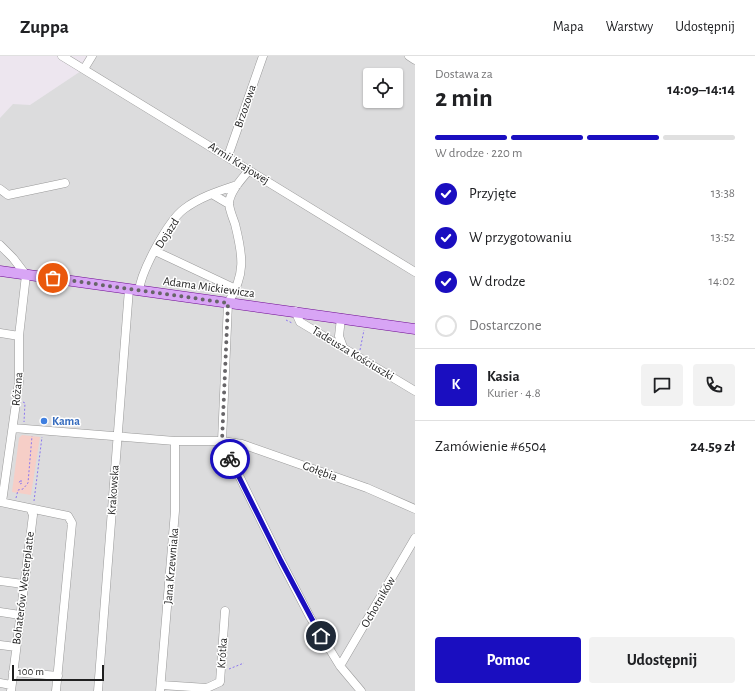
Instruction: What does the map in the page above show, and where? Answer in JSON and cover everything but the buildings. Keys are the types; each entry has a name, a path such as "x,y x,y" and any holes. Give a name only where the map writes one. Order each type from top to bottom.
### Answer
{"main road":[{"name":"Adama Mickiewicza","path":"3,271 415,329"}],"street":[{"name":"Armii Krajowej","path":"62,56 228,156 415,272"},
{"path":"84,69 92,56"},
{"name":"Brzozowa","path":"228,156 263,56"},
{"path":"409,56 415,60"},
{"path":"249,170 237,185 229,204 242,251 240,278 236,290 228,303 222,441 284,568 310,617 340,666 360,691"},
{"path":"0,189 8,195 64,183"},
{"name":"Dojazd","path":"134,290 171,223 183,209 201,198 237,185"},
{"path":"212,194 229,204"},
{"path":"0,245 26,275"},
{"path":"155,251 236,290"},
{"path":"3,271 10,262 8,253"},
{"name":"Różana","path":"1,502 19,382 18,336 26,275"},
{"name":"Krakowska","path":"98,691 116,437 134,290"},
{"name":"Tadeusza Kościuszki","path":"295,311 300,322 415,391"},
{"path":"341,318 339,336 343,347"},
{"path":"0,333 18,336"},
{"path":"13,428 174,441"},
{"name":"Gołębia","path":"174,441 222,441 242,444 367,488 415,509"},
{"name":"Jana Krzewniaka","path":"160,688 175,511 174,441"},
{"path":"1,502 32,507 68,516 72,524 56,691"},
{"name":"Bohaterów Westerplatte","path":"11,688 23,584 33,515 32,507"},
{"name":"Ochotników","path":"340,666 415,538"},
{"path":"0,581 23,584"},
{"name":"Krótka","path":"160,688 207,688 220,682 225,611"},
{"path":"0,612 20,615"},
{"path":"0,645 16,647"},
{"path":"13,672 58,676"},
{"path":"0,683 11,688"}],"path":[{"path":"360,352 364,327"},
{"path":"26,487 28,481 32,434"},
{"path":"32,507 42,435"},
{"path":"26,487 19,482 28,481"},
{"path":"18,505 18,490 26,487"},
{"path":"220,672 244,663"}],"shaded area":[{"path":"92,56 415,56 415,691 0,691 0,118 13,104 30,105 84,69"},
{"path":"22,435 40,437 31,495 12,492 19,438"}],"way so far":[{"path":"53,278 228,303 222,441 230,459"}],"place":[{"name":"Kama","path":"44,421"}],"route":[{"path":"230,459 281,561 321,636"}]}
